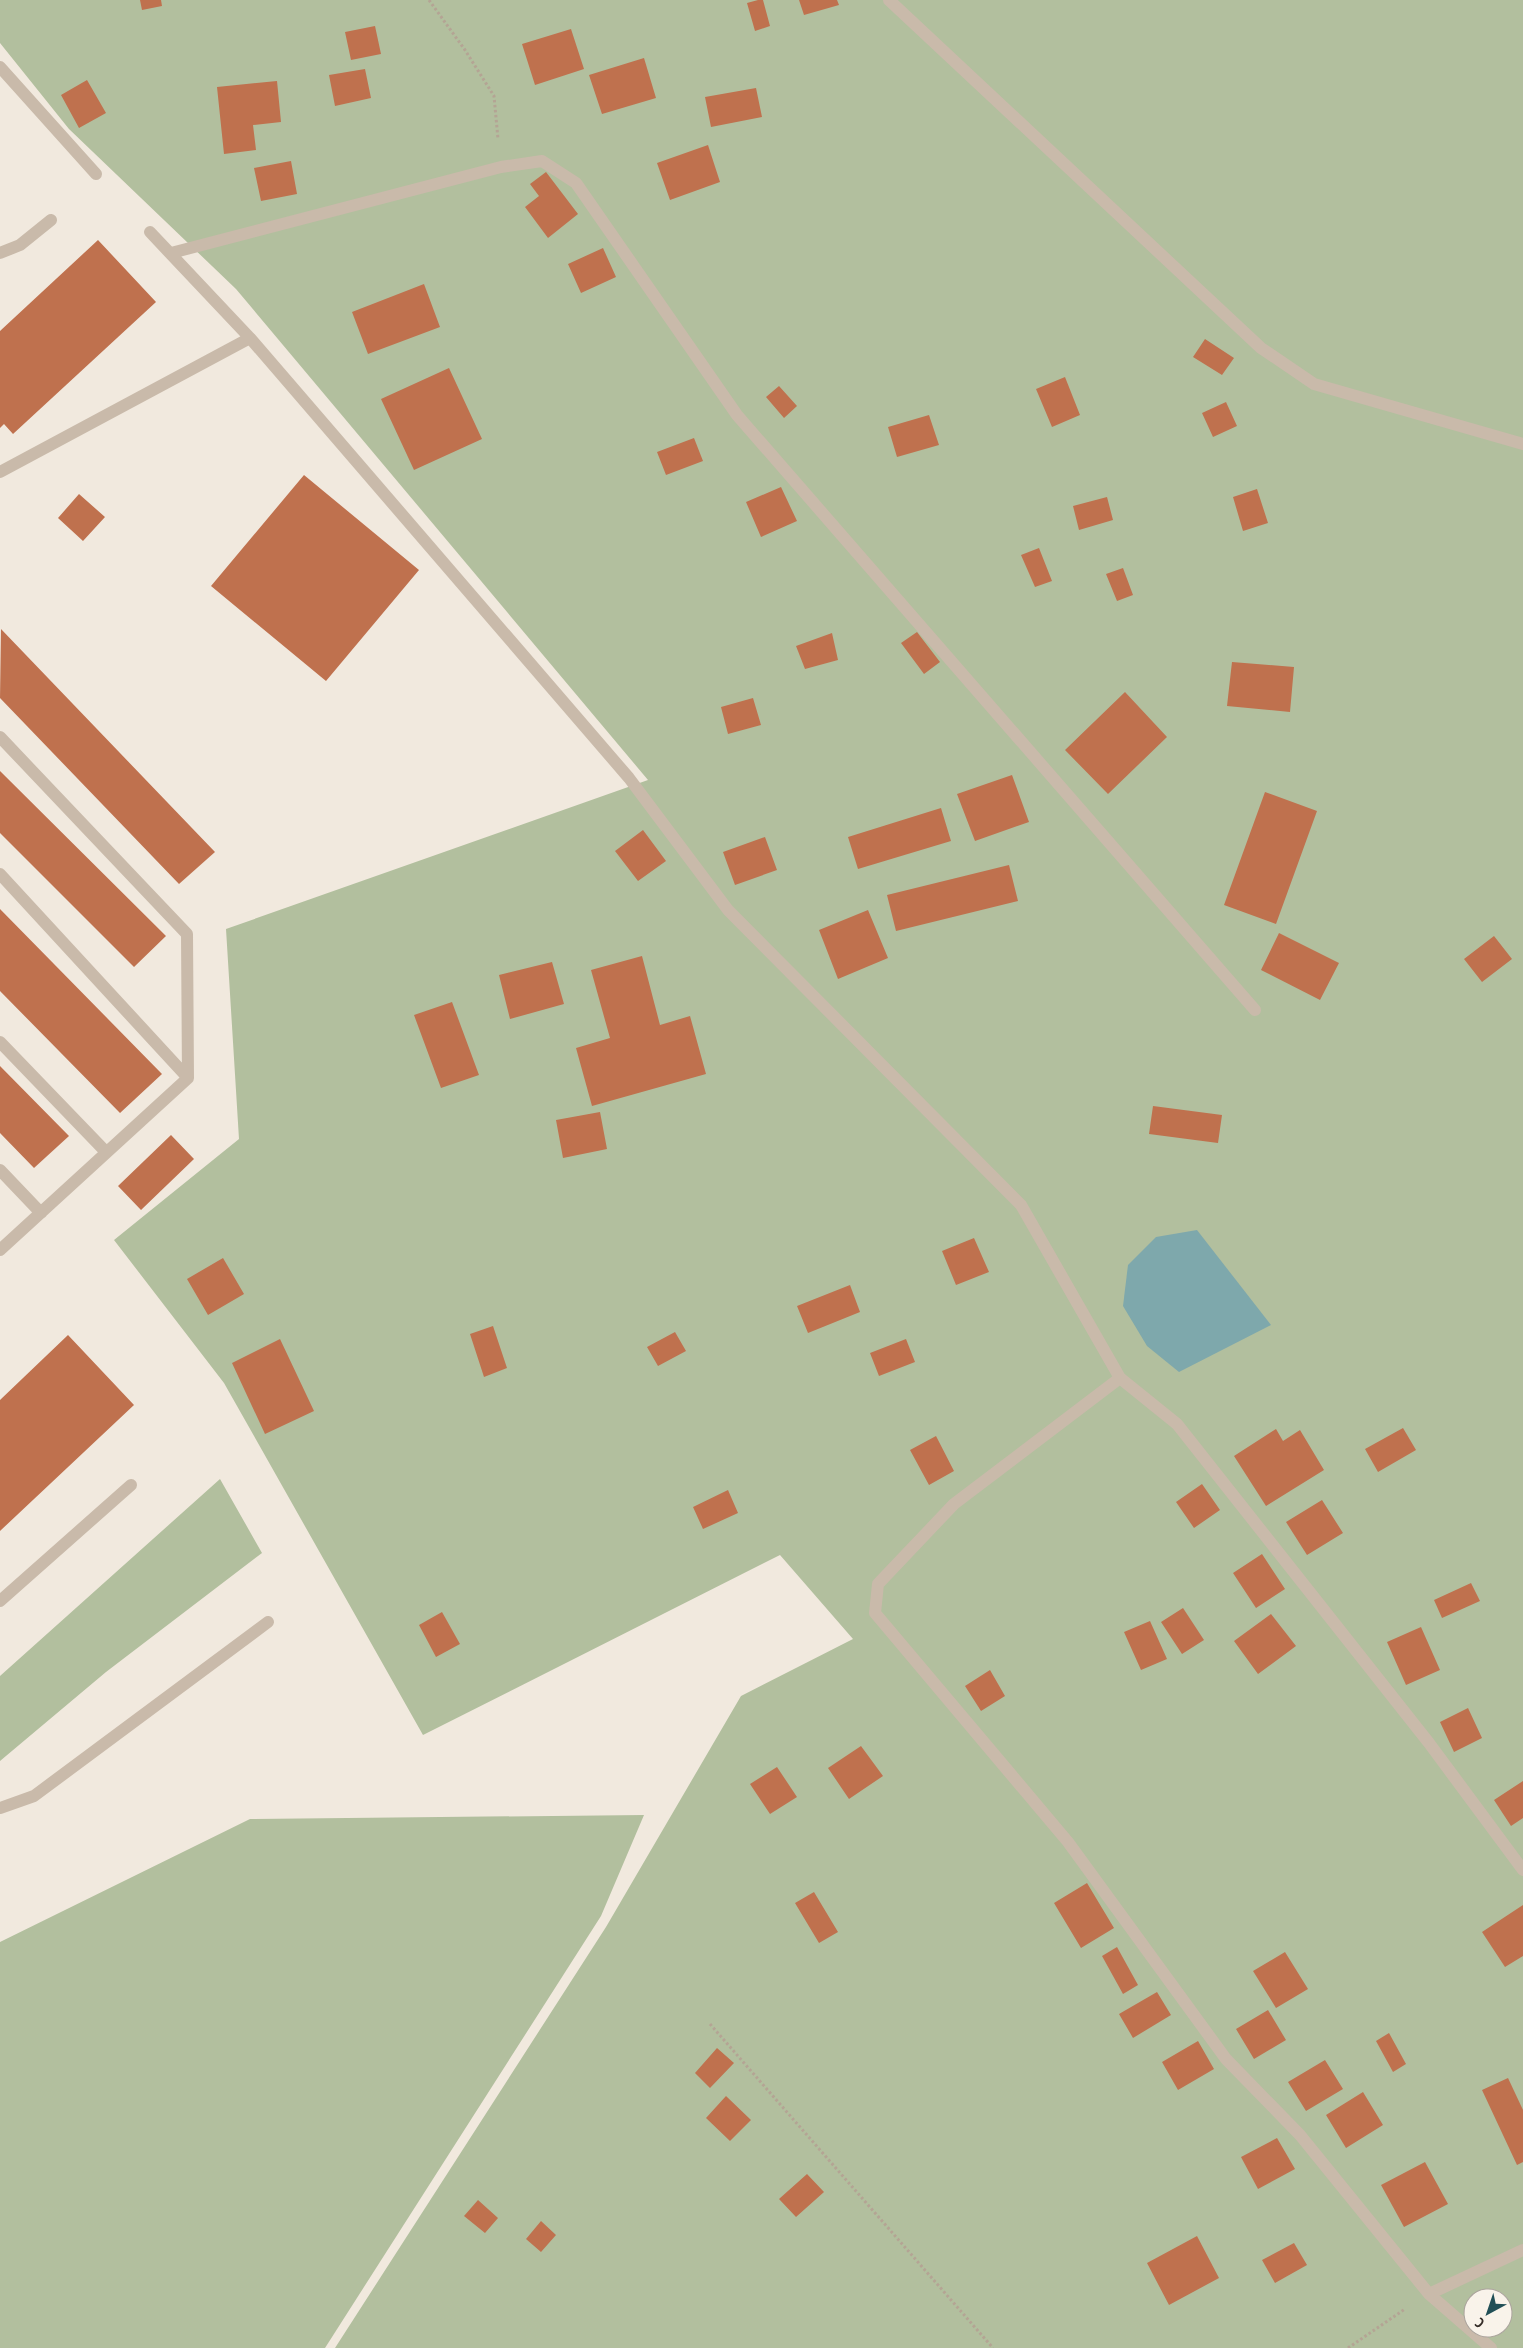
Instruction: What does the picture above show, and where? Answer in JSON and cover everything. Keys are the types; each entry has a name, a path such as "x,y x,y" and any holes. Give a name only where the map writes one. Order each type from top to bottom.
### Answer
{"lane":[{"path":"889,0 1269,353 1314,384 1523,444"},
{"path":"0,68 96,174"},
{"path":"172,252 501,167 542,161 576,183 737,415 1255,1010"},
{"path":"0,253 20,245 51,220"},
{"path":"150,232 172,252 250,338 629,778 728,910 1020,1205 1120,1378 1178,1424 1429,1743 1523,1870"},
{"path":"0,472 250,338"},
{"path":"0,737 187,934 188,1078 0,1250"},
{"path":"0,874 188,1078"},
{"path":"0,1042 106,1152"},
{"path":"0,1170 41,1213"},
{"path":"1120,1378 954,1504 878,1584 875,1613 1068,1842 1226,2059 1300,2135 1428,2294 1491,2348"},
{"path":"0,1601 131,1485"},
{"path":"0,1808 34,1796 268,1622"},
{"path":"1428,2294 1523,2250"}],"path":[{"path":"429,0 465,50 494,96 501,167"},
{"path":"710,2024 993,2348"},
{"path":"1348,2348 1428,2294"}],"green space":[{"path":"0,0 1523,0 1523,2348 335,2348 606,1927 741,1696 853,1639 780,1555 423,1735 224,1383 114,1240 239,1139 226,929 648,780 236,289 69,129 0,43"},
{"path":"220,1479 262,1553 106,1672 0,1761 0,1676"},
{"path":"644,1815 601,1916 325,2348 0,2348 0,1942 250,1819"}],"water":[{"path":"1197,1230 1271,1325 1179,1372 1147,1346 1123,1306 1128,1265 1156,1237"}],"building":[{"path":"140,0 161,0 162,6 142,10"},
{"path":"763,0 770,26 755,31 747,3"},
{"path":"799,0 837,0 839,5 804,15"},
{"path":"375,26 381,54 351,60 345,32"},
{"path":"571,29 584,69 535,85 522,44"},
{"path":"644,58 656,98 602,114 589,75"},
{"path":"365,69 371,98 335,106 329,75"},
{"path":"87,80 106,113 79,128 61,95"},
{"path":"277,81 281,122 253,125 256,150 224,154 217,87"},
{"path":"756,88 762,117 711,127 705,97"},
{"path":"708,145 720,182 670,200 657,163"},
{"path":"291,161 297,194 261,201 254,168"},
{"path":"546,172 578,214 548,238 525,207 539,196 530,184"},
{"path":"98,240 156,302 13,434 4,424 0,428 0,331"},
{"path":"603,248 616,277 581,293 568,264"},
{"path":"424,284 440,327 368,354 352,312"},
{"path":"1205,339 1234,358 1222,375 1193,357"},
{"path":"449,368 482,439 414,470 381,399"},
{"path":"1065,377 1080,415 1052,427 1036,389"},
{"path":"779,386 797,406 784,418 766,397"},
{"path":"1226,402 1237,426 1213,437 1202,413"},
{"path":"929,415 939,445 897,457 888,427"},
{"path":"694,438 703,461 666,475 657,452"},
{"path":"304,475 419,570 326,681 211,586"},
{"path":"781,487 797,521 761,537 746,502"},
{"path":"1257,489 1268,523 1243,531 1233,497"},
{"path":"79,494 105,517 83,541 58,518"},
{"path":"1107,497 1113,520 1079,530 1073,506"},
{"path":"1039,548 1052,581 1035,587 1021,555"},
{"path":"1123,568 1133,595 1117,601 1106,574"},
{"path":"1,629 215,852 179,884 0,698"},
{"path":"917,632 940,662 924,674 901,643"},
{"path":"832,633 838,660 805,669 796,646"},
{"path":"1232,662 1294,667 1290,712 1227,706"},
{"path":"1125,692 1167,737 1108,794 1065,750"},
{"path":"753,698 761,725 728,734 721,707"},
{"path":"0,771 166,936 134,967 0,833"},
{"path":"1012,775 1029,822 975,841 957,794"},
{"path":"1265,792 1317,811 1276,924 1224,905"},
{"path":"941,808 951,841 858,869 848,837"},
{"path":"643,830 666,861 638,881 615,851"},
{"path":"765,837 777,870 735,885 723,852"},
{"path":"1009,865 1018,901 896,931 887,895"},
{"path":"0,909 162,1074 120,1113 0,991"},
{"path":"868,910 888,958 838,979 819,930"},
{"path":"1279,933 1339,963 1320,1000 1261,970"},
{"path":"1494,936 1512,959 1482,982 1464,959"},
{"path":"642,956 660,1025 690,1016 706,1074 592,1106 576,1048 610,1038 591,970"},
{"path":"552,962 564,1004 510,1019 499,975"},
{"path":"452,1002 479,1075 441,1088 414,1015"},
{"path":"0,1066 69,1136 34,1168 0,1133"},
{"path":"1153,1106 1222,1115 1218,1143 1149,1134"},
{"path":"600,1112 607,1149 563,1158 556,1120"},
{"path":"171,1135 194,1159 141,1210 118,1186"},
{"path":"974,1238 989,1272 956,1285 942,1251"},
{"path":"223,1258 244,1294 208,1315 187,1279"},
{"path":"850,1285 860,1312 808,1333 797,1306"},
{"path":"493,1326 507,1368 484,1377 470,1334"},
{"path":"675,1332 686,1351 658,1366 647,1347"},
{"path":"68,1335 134,1405 0,1531 0,1400"},
{"path":"280,1339 314,1411 265,1434 232,1363"},
{"path":"906,1339 915,1362 879,1376 870,1353"},
{"path":"1403,1428 1416,1450 1378,1472 1365,1449"},
{"path":"1276,1429 1283,1441 1300,1430 1324,1470 1266,1506 1234,1456"},
{"path":"936,1436 954,1471 929,1485 910,1450"},
{"path":"1202,1484 1220,1510 1194,1528 1176,1502"},
{"path":"728,1490 738,1513 703,1529 693,1507"},
{"path":"1322,1500 1343,1533 1307,1555 1286,1522"},
{"path":"1262,1554 1285,1589 1256,1608 1233,1573"},
{"path":"1471,1583 1480,1601 1442,1618 1434,1600"},
{"path":"1183,1608 1204,1640 1182,1654 1161,1622"},
{"path":"442,1612 460,1644 436,1657 419,1625"},
{"path":"1271,1614 1296,1646 1258,1674 1234,1641"},
{"path":"1150,1621 1167,1659 1141,1670 1124,1632"},
{"path":"1421,1627 1440,1670 1406,1685 1387,1642"},
{"path":"990,1670 1005,1696 981,1711 965,1686"},
{"path":"1468,1708 1482,1738 1454,1752 1440,1722"},
{"path":"861,1746 883,1776 849,1799 828,1768"},
{"path":"777,1767 797,1797 770,1814 750,1784"},
{"path":"1523,1781 1523,1818 1511,1826 1494,1800"},
{"path":"1087,1883 1114,1928 1081,1948 1054,1903"},
{"path":"814,1892 838,1932 819,1943 795,1903"},
{"path":"1523,1905 1523,1956 1505,1967 1482,1932"},
{"path":"1117,1947 1138,1985 1123,1994 1102,1956"},
{"path":"1285,1952 1308,1989 1276,2008 1253,1971"},
{"path":"1157,1992 1171,2015 1133,2038 1119,2014"},
{"path":"1268,2010 1286,2040 1254,2059 1236,2029"},
{"path":"1389,2033 1406,2064 1393,2072 1376,2041"},
{"path":"1198,2041 1214,2069 1178,2090 1162,2062"},
{"path":"717,2048 734,2063 710,2088 695,2073"},
{"path":"1325,2060 1343,2089 1306,2111 1288,2082"},
{"path":"1508,2078 1523,2110 1523,2162 1517,2165 1482,2090"},
{"path":"1363,2092 1383,2125 1346,2148 1326,2115"},
{"path":"726,2096 751,2120 730,2141 706,2118"},
{"path":"1277,2138 1295,2169 1258,2189 1241,2157"},
{"path":"1425,2162 1448,2204 1404,2227 1381,2185"},
{"path":"807,2174 824,2192 796,2217 779,2199"},
{"path":"478,2200 498,2218 485,2233 464,2216"},
{"path":"541,2221 556,2235 541,2252 526,2239"},
{"path":"1197,2236 1219,2278 1169,2305 1147,2263"},
{"path":"1294,2243 1307,2265 1275,2283 1262,2260"}]}
